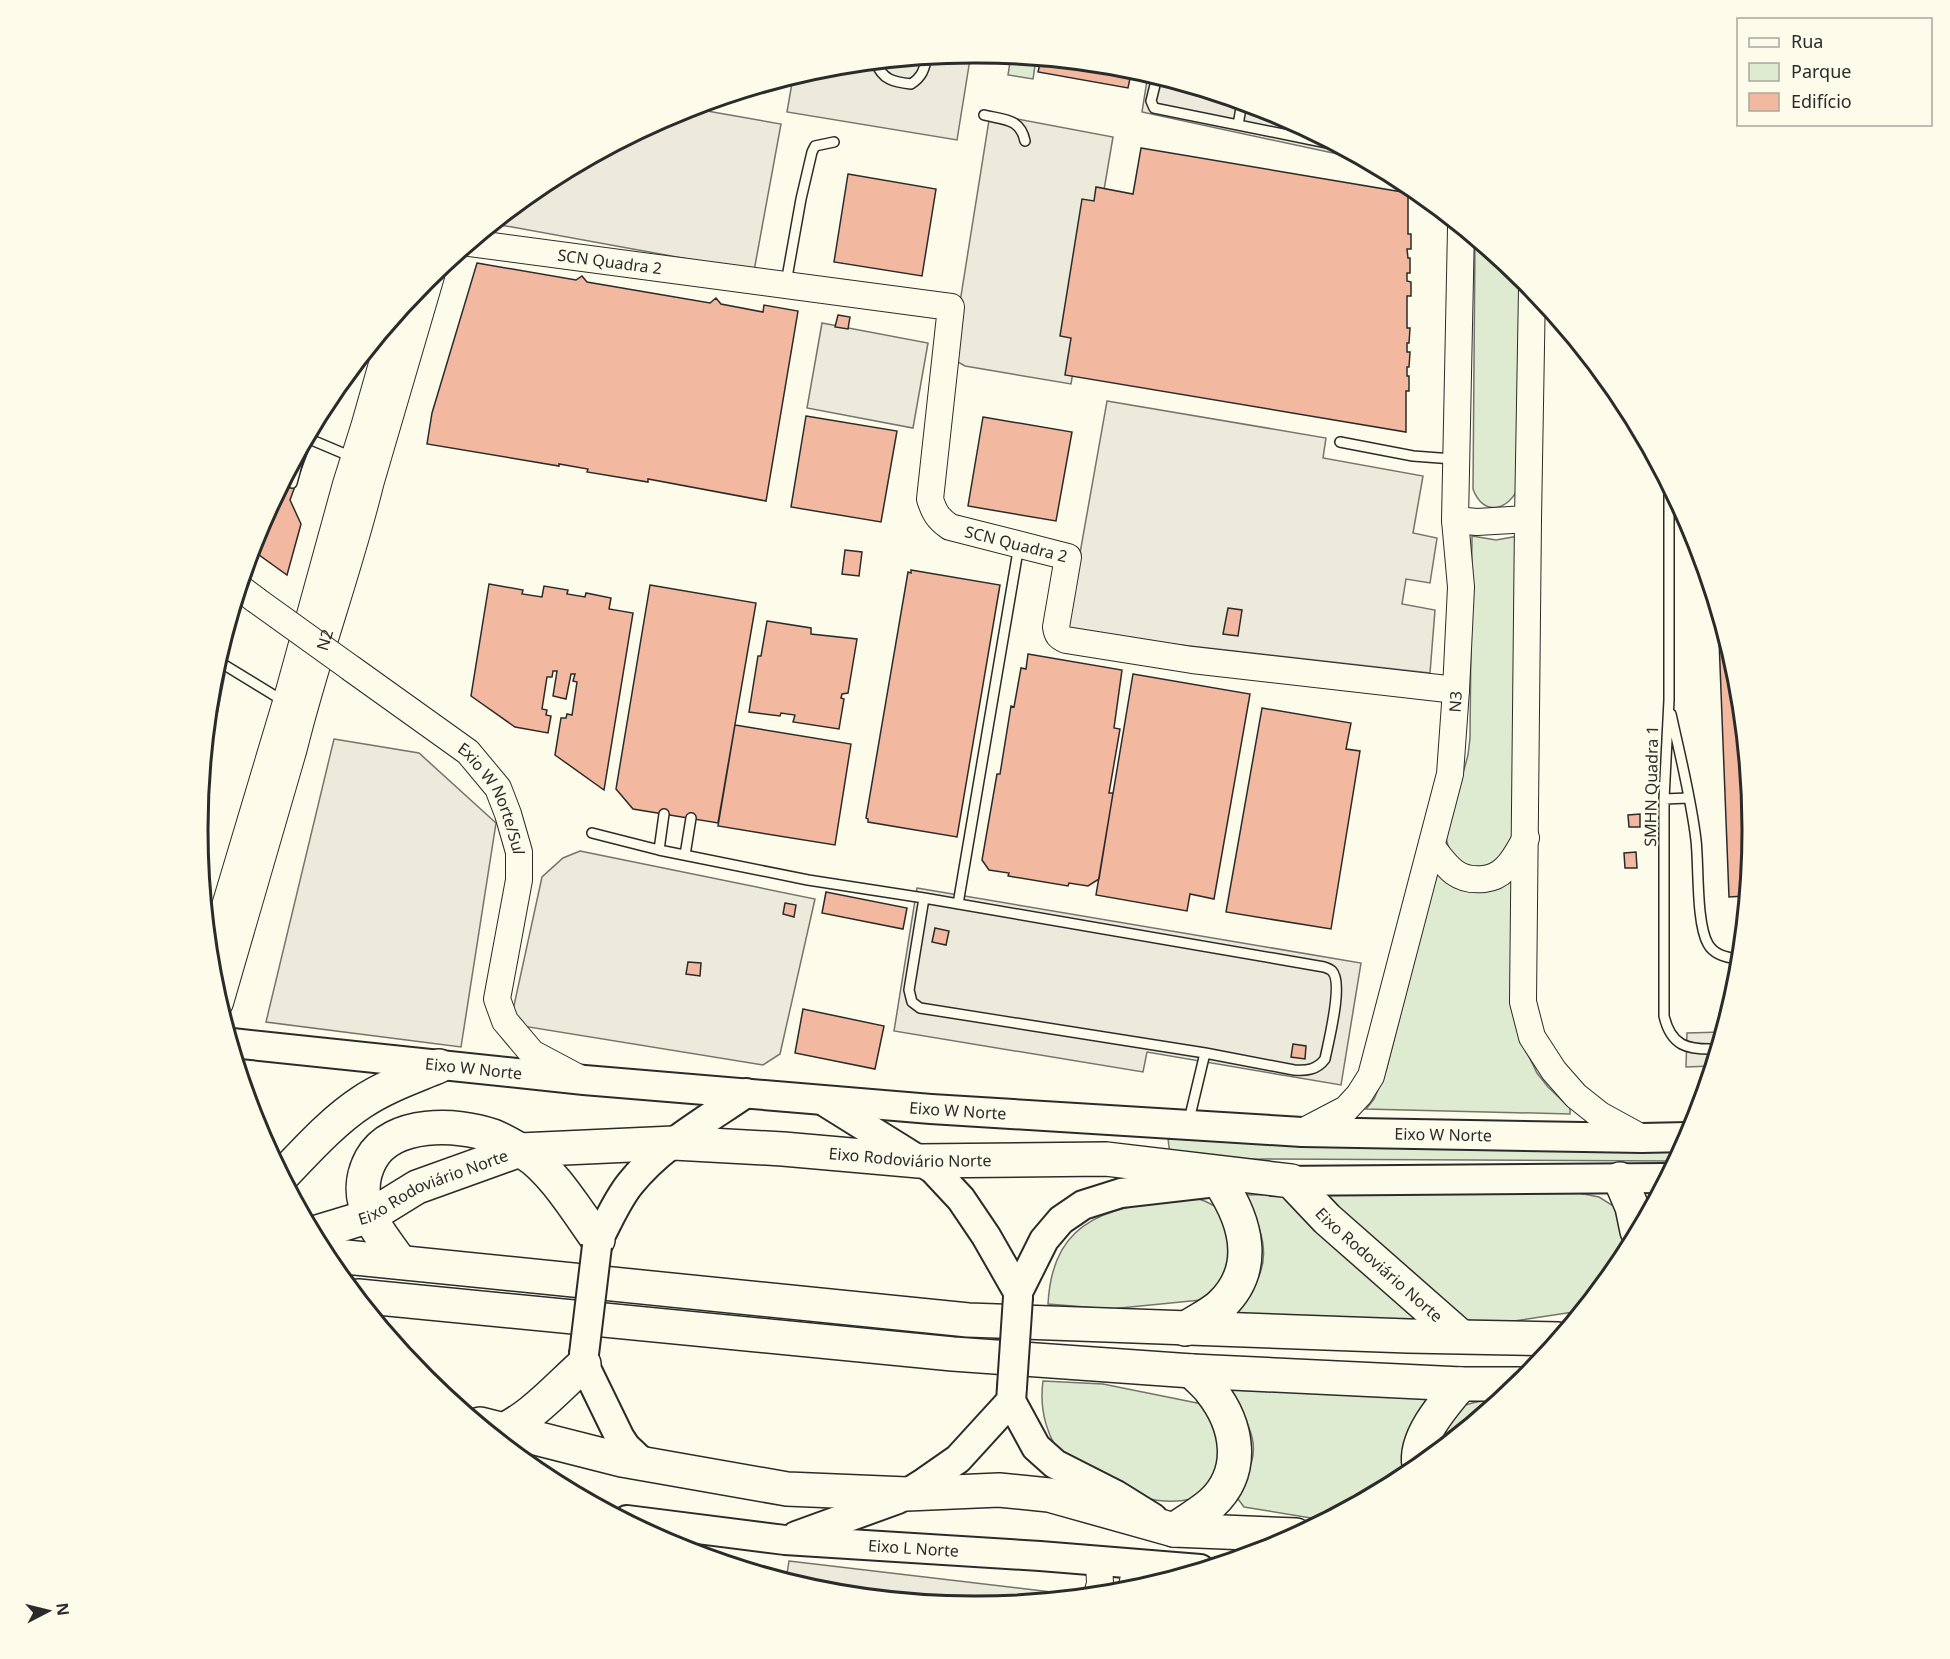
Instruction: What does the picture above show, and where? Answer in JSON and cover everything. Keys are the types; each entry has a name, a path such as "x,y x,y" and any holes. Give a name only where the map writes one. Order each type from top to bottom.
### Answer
{"highway":[{"path":"288,1170 338,1120 362,1102 389,1086 439,1066"},
{"path":"400,1262 370,1216 363,1183 366,1168 376,1151 391,1138 433,1127 464,1129 493,1136 520,1150 544,1167 597,1243"},
{"name":"Eixo Rodoviário Norte","path":"322,1230 370,1216 417,1187 520,1150 674,1143 794,1149 919,1161 1106,1159 1291,1181 1327,1219 1460,1336"},
{"path":"1620,1179 1632,1207 1635,1220"},
{"path":"1185,1329 1219,1306 1234,1289 1244,1267 1246,1246 1241,1224 1232,1201 1219,1181"},
{"name":"Eixo Rodoviário Norte","path":"339,1256 968,1320 1185,1329 1548,1339"},
{"path":"373,1303 391,1312 953,1354 1192,1371 1503,1384"},
{"path":"496,1428 529,1414 584,1359"},
{"path":"1174,1530 1212,1503 1228,1482 1236,1458 1234,1435 1222,1408 1211,1390 1192,1371"},
{"path":"1419,1454 1424,1437 1436,1415 1461,1384"},
{"path":"499,1430 644,1464 788,1489 907,1494 999,1490 1049,1495 1174,1530 1276,1534"}],"main road":[{"name":"N3","path":"1302,1132 1346,1109 1359,1095 1371,1076 1450,774 1461,587 1455,520 1461,237"},
{"name":"SCN Quadra 2","path":"480,244 951,307 930,499 934,512 950,527 1068,557 1056,627 1057,634 1066,640 1192,660 1456,690"},
{"name":"N2","path":"225,986 281,793 294,707 358,476 423,299"},
{"path":"1532,304 1523,1002 1532,1037 1554,1071 1576,1096 1600,1115 1642,1138"},
{"path":"358,476 364,427 390,335"},
{"name":"N2","path":"216,938 294,707 363,515 357,501 358,476"},
{"path":"1455,520 1477,522 1528,519"},
{"name":"Exio W Norte/Sul","path":"248,594 468,752 498,788 519,852 519,880 497,999 505,1021 532,1053 584,1080"},
{"path":"1432,847 1447,866 1460,877 1475,880 1494,878 1507,868 1526,838"},
{"name":"Eixo W Norte","path":"240,1044 584,1080 931,1109 1187,1126 1302,1132 1676,1137"},
{"path":"644,1464 620,1438 584,1359 597,1243 629,1184 674,1143 746,1093"},
{"path":"820,1099 933,1169 961,1199 986,1236 1018,1294"},
{"path":"1174,1530 1055,1464 1036,1447 1011,1394 1018,1294 1044,1240 1061,1220 1083,1205 1121,1193 1219,1181 1657,1178"},
{"path":"785,1540 907,1494 958,1459 1011,1394"},
{"name":"Eixo L Norte","path":"649,1523 785,1540 1099,1561 1134,1577 1152,1575"},
{"path":"1099,1561 1100,1585"}],"lane":[{"path":"879,70 886,78 911,84 920,78 925,65"},
{"path":"1155,85 1151,101 1154,108 1308,139"},
{"path":"1238,125 1240,111"},
{"path":"984,115 1017,124 1023,131 1025,141"},
{"path":"786,285 812,152 815,146 834,142"},
{"path":"1340,442 1413,456 1456,459"},
{"path":"313,443 358,476"},
{"name":"SMHN Quadra 1","path":"1669,505 1669,700 1664,799 1664,1016 1667,1030 1673,1039 1684,1045 1709,1049"},
{"path":"958,904 1019,545"},
{"path":"226,666 294,707"},
{"path":"1669,700 1696,839 1701,924 1706,941 1712,950 1721,956 1730,958"},
{"path":"1664,799 1688,798"},
{"path":"659,850 664,814"},
{"path":"685,855 691,818"},
{"path":"592,833 659,850 808,880 924,898 1331,970 1335,974 1337,996 1325,1059 1322,1064 1306,1071 1300,1071 1205,1053 920,1008 912,1002 909,990 924,898"},
{"path":"1187,1126 1205,1053"}],"green space":[{"path":"1010,64 1035,66 1033,79 1008,75"},
{"path":"1475,249 1521,292 1519,486 1509,501 1496,507 1483,504 1473,489"},
{"path":"1472,536 1496,540 1519,536 1516,839 1499,867 1465,867 1450,849 1446,836 1468,755 1470,738"},
{"path":"1439,864 1515,874 1518,1034 1537,1073 1570,1108 1570,1114 1366,1109 1374,1099 1386,1071"},
{"path":"1168,1139 1673,1145 1666,1161 1264,1159 1171,1162"},
{"path":"1498,1190 1579,1193 1599,1197 1615,1207 1627,1232 1569,1313 1514,1321 1435,1322 1225,1316 1251,1289 1258,1278 1264,1254 1260,1230 1245,1195"},
{"path":"1196,1198 1215,1206 1231,1219 1227,1286 1201,1300 1110,1309 1048,1304 1053,1273 1063,1249 1077,1231 1095,1219 1117,1210"},
{"path":"1043,1381 1103,1384 1202,1404 1218,1416 1223,1473 1204,1492 1191,1499 1164,1501 1126,1492 1075,1468 1069,1464 1054,1444 1046,1424 1042,1403"},
{"path":"1233,1390 1429,1397 1414,1457 1358,1493 1312,1518 1244,1507 1235,1495 1249,1469 1253,1443 1249,1427 1232,1398"},
{"path":"1484,1401 1436,1442 1449,1419 1458,1409"}],"shaded area":[{"path":"969,63 957,140 787,112 792,86 875,70"},
{"path":"1147,83 1221,104 1268,121 1335,153 1142,112"},
{"path":"709,111 781,124 754,271 503,225 549,192 592,166 682,121"},
{"path":"990,114 1113,137 1071,384 965,366 958,362 955,355 953,346"},
{"path":"822,323 928,343 913,428 807,408"},
{"path":"1107,401 1326,438 1323,458 1423,476 1413,533 1437,538 1430,583 1406,579 1402,604 1435,610 1430,673 1066,632"},
{"path":"334,739 419,753 496,823 461,1047 266,1022"},
{"path":"580,851 815,899 780,1054 763,1065 510,1024 542,877 563,858"},
{"path":"917,888 1361,963 1341,1085 1147,1052 1143,1072 894,1031"},
{"path":"1714,1032 1704,1066 1686,1067 1687,1033"},
{"path":"789,1561 1048,1592 975,1596 925,1594 875,1589 787,1572"}],"building":[{"path":"1039,66 1130,79 1128,88 1038,72"},
{"path":"1141,148 1401,192 1408,197 1408,234 1411,234 1411,249 1407,249 1408,258 1410,258 1410,273 1407,273 1407,281 1411,282 1411,296 1407,296 1407,328 1410,328 1407,352 1410,352 1409,367 1407,367 1409,391 1406,391 1406,432 1065,375 1071,338 1060,336 1082,199 1094,201 1096,187 1133,194"},
{"path":"848,174 936,189 922,276 834,262"},
{"path":"477,263 576,280 582,276 587,282 710,303 716,298 721,304 763,312 764,305 798,311 766,501 648,479 648,482 587,472 588,469 559,464 559,466 427,444 432,413"},
{"path":"838,315 850,317 848,329 835,327"},
{"path":"806,416 897,431 881,522 791,507"},
{"path":"983,417 1072,432 1056,521 968,506"},
{"path":"307,454 290,500 301,524 287,575 260,555 288,490"},
{"path":"845,550 862,552 859,576 842,574"},
{"path":"911,570 1000,585 957,837 868,822 866,818 908,572 911,573"},
{"path":"489,584 523,590 522,594 542,597 544,586 568,590 567,594 585,597 586,593 611,598 609,609 633,613 604,790 555,755 561,718 566,718 567,714 572,715 577,682 573,681 575,674 571,674 566,699 553,696 557,671 553,671 552,677 547,677 542,709 547,710 546,715 551,716 548,733 515,727 471,696"},
{"path":"650,585 756,603 718,823 633,809 616,789"},
{"path":"1228,608 1242,610 1238,636 1223,634"},
{"path":"767,621 811,628 811,634 857,639 848,693 842,694 841,698 844,699 839,729 793,722 795,715 781,713 780,716 749,712 758,656 761,656"},
{"path":"1719,649 1735,729 1742,830 1738,896 1729,897"},
{"path":"1028,654 1122,670 1114,728 1120,729 1109,793 1113,793 1099,879 1088,886 1069,883 1068,886 1008,876 1009,873 989,870 982,860 1011,706 1014,707 1021,668 1026,669"},
{"path":"1133,674 1250,694 1214,899 1190,894 1187,911 1096,895"},
{"path":"1262,708 1351,723 1346,749 1360,751 1331,929 1226,912"},
{"path":"735,725 851,744 835,845 718,826"},
{"path":"1640,814 1640,827 1629,827 1628,815"},
{"path":"1636,852 1637,868 1625,868 1624,853"},
{"path":"826,892 907,908 903,929 822,913"},
{"path":"785,903 796,905 794,917 783,914"},
{"path":"935,928 949,931 946,945 932,942"},
{"path":"688,962 701,963 700,976 686,974"},
{"path":"803,1009 884,1026 875,1069 795,1053"},
{"path":"1293,1044 1306,1046 1305,1059 1291,1057"}]}
